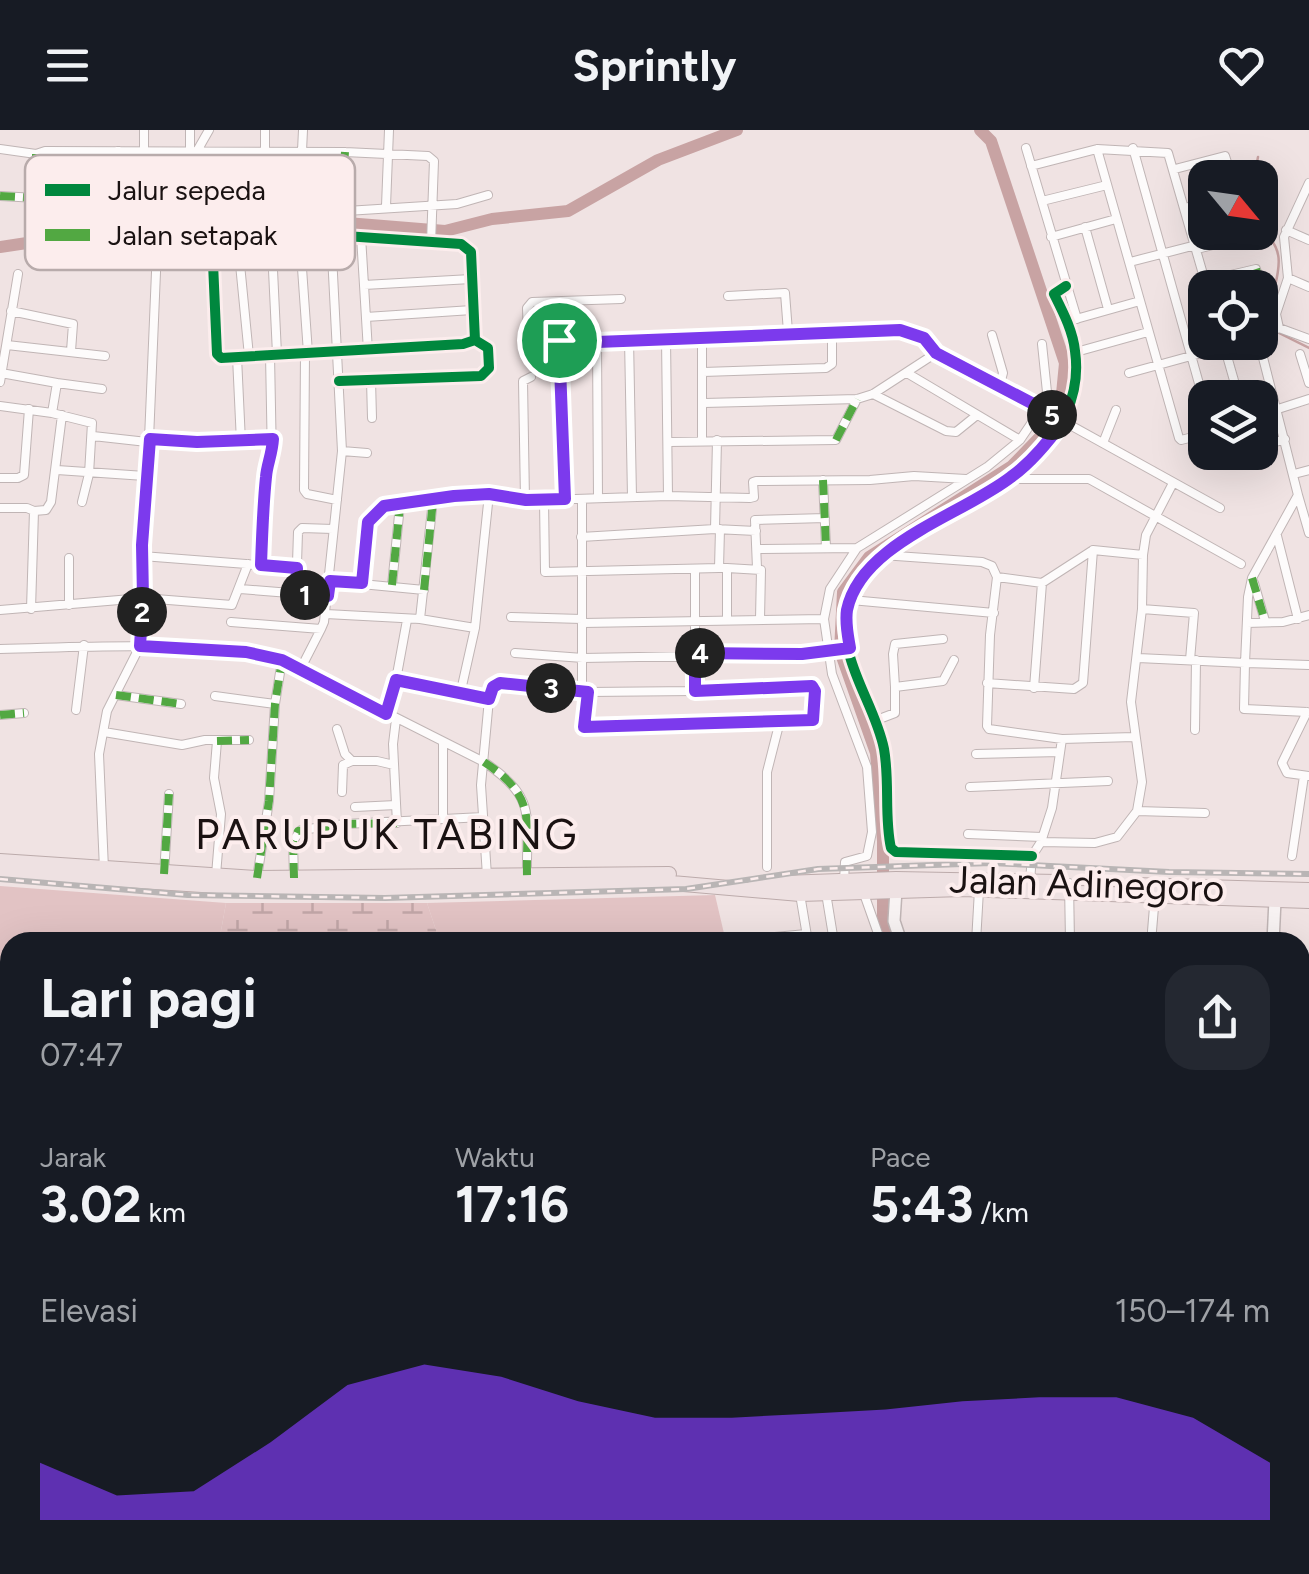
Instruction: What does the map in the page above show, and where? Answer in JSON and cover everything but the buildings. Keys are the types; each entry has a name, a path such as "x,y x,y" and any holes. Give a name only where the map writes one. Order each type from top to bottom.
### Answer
{"highway":[{"path":"0,861 155,877 294,878 389,885 527,876 750,884 844,881 865,887"},
{"path":"0,872 389,885 673,879 750,892 800,894 865,887"},
{"name":"Jalan Adinegoro","path":"979,885 1030,882 1156,895 1309,901"},
{"name":"Jalan Adinegoro","path":"865,887 1309,890"}],"street":[{"path":"144,130 148,155"},
{"path":"190,130 193,151"},
{"path":"193,151 209,130"},
{"path":"265,130 265,151"},
{"path":"302,151 303,130"},
{"path":"386,206 389,130"},
{"path":"1026,148 1066,286 1076,352 1073,396 1051,438 1010,479 882,555 859,582 847,618 852,665 884,748 891,848 896,852 1032,856"},
{"path":"1031,166 1097,149 1133,148 1168,153 1188,219"},
{"path":"1133,148 1188,348"},
{"path":"0,149 36,154 302,151 432,158 431,239"},
{"path":"1097,149 1179,438 1188,438"},
{"path":"118,151 118,155"},
{"path":"1175,168 1188,165"},
{"path":"1278,306 1288,278 1284,237 1309,184"},
{"path":"1042,201 1107,185"},
{"path":"355,209 457,204 488,195"},
{"path":"0,196 25,197"},
{"path":"1051,237 1116,219"},
{"path":"1085,228 1108,309"},
{"path":"1286,230 1309,240"},
{"path":"339,381 485,375 489,368 488,348 476,340 471,252 467,247 431,239 355,236"},
{"path":"361,236 368,351"},
{"path":"1130,262 1188,249"},
{"path":"104,869 99,754 108,711 140,646 156,270"},
{"path":"212,270 217,354 222,358 368,351 476,340"},
{"path":"241,270 250,356"},
{"path":"261,565 265,485 273,439 272,270"},
{"path":"302,270 306,353 304,490 337,500"},
{"path":"300,670 326,614 342,451 334,270"},
{"path":"0,382 7,346 4,330 18,274"},
{"path":"1288,278 1309,287"},
{"path":"364,285 470,279"},
{"path":"728,296 784,293 788,332"},
{"path":"621,299 528,304 528,336 597,342 900,330 924,338 936,353 1000,384 1220,508"},
{"path":"1072,321 1140,301"},
{"path":"366,317 472,310"},
{"path":"11,311 73,324 71,352"},
{"path":"1278,330 1309,338"},
{"path":"1076,352 1148,332"},
{"path":"703,372 826,368 832,364 833,355 829,334"},
{"path":"992,335 1003,373 1000,384"},
{"path":"702,338 702,440"},
{"path":"630,339 632,497"},
{"path":"666,339 668,496"},
{"path":"559,340 565,499"},
{"path":"597,342 598,498"},
{"path":"844,881 844,864 867,856 872,832 863,750 836,694 824,619 830,588 857,548 986,468 1020,440 1043,410 1048,378 1042,344"},
{"path":"7,346 105,356"},
{"path":"704,403 857,399 874,394 936,353"},
{"path":"1300,354 1309,383"},
{"path":"1129,373 1188,355"},
{"path":"237,357 241,442"},
{"path":"1,373 102,389"},
{"path":"907,373 1020,440"},
{"path":"526,500 523,381 530,377"},
{"path":"372,380 372,418"},
{"path":"0,508 27,508 34,512 50,507 57,470 56,384"},
{"path":"874,394 946,431 956,432 978,414"},
{"path":"668,442 836,440 857,399"},
{"path":"1309,399 1278,409 1309,534"},
{"path":"0,406 89,420 94,436 82,502"},
{"path":"0,478 24,475 29,409"},
{"path":"1103,443 1116,410"},
{"path":"94,436 241,442 273,439"},
{"path":"1278,441 1284,439"},
{"path":"717,440 714,495 727,619"},
{"path":"342,451 368,452"},
{"path":"57,470 145,476"},
{"path":"1294,474 1309,470"},
{"path":"362,583 368,522 384,506 489,494 526,500 754,497 756,481 914,476 966,479"},
{"path":"1010,479 1089,479 1241,564"},
{"path":"823,480 826,547"},
{"path":"968,834 1094,843 1117,838 1137,812 1142,782 1131,702 1138,658 1143,556 1146,535 1174,483"},
{"path":"460,695 476,628 489,494"},
{"path":"1292,856 1307,776 1287,772 1282,762 1308,710 1244,709 1252,578 1298,495"},
{"path":"487,877 484,762 489,699 493,687 500,683 585,691 812,686 814,719 584,727 585,691 581,538 582,499"},
{"path":"420,619 433,500"},
{"path":"544,500 544,570 549,573 757,568"},
{"path":"392,585 400,505"},
{"path":"31,609 34,512"},
{"path":"760,619 762,574 757,568 755,520 825,518"},
{"path":"581,538 717,529 756,531"},
{"path":"296,595 300,530 333,530"},
{"path":"1277,536 1298,618"},
{"path":"758,549 857,548"},
{"path":"997,578 1042,583 1093,550 1143,556"},
{"path":"987,683 1074,689 1083,682 1093,550"},
{"path":"882,555 992,566 997,578 987,683 990,729 1062,739 1134,737"},
{"path":"142,556 297,568"},
{"path":"68,558 69,605"},
{"path":"0,610 143,598 228,606 234,603 248,564"},
{"path":"695,569 695,691"},
{"path":"1252,578 1265,622"},
{"path":"330,581 424,590"},
{"path":"1034,688 1042,583"},
{"path":"240,589 328,596"},
{"path":"851,600 994,613"},
{"path":"1142,609 1194,613 1195,730"},
{"path":"326,614 420,619 476,628"},
{"path":"1247,623 1309,615"},
{"path":"512,617 583,621 824,619"},
{"path":"386,714 406,620"},
{"path":"231,622 321,629"},
{"path":"874,720 895,714 895,644 943,639"},
{"path":"76,710 84,645"},
{"path":"0,649 140,646 246,652 282,660 484,762 520,790 526,810 527,876"},
{"path":"515,653 583,658 848,649"},
{"path":"1138,658 1309,666"},
{"path":"257,878 269,801 282,660"},
{"path":"894,687 944,681 954,660"},
{"path":"396,680 489,699"},
{"path":"116,694 181,704"},
{"path":"214,696 275,704"},
{"path":"0,715 24,714"},
{"path":"396,720 397,823"},
{"path":"767,867 767,772 780,721"},
{"path":"336,729 352,762"},
{"path":"104,732 182,745 249,740"},
{"path":"1030,882 1032,856 1041,840 1056,785 1062,739"},
{"path":"216,876 221,814 214,778 217,741"},
{"path":"443,819 444,743"},
{"path":"976,754 1060,752"},
{"path":"342,792 343,765 377,761 394,766"},
{"path":"970,787 1108,781"},
{"path":"155,877 169,794"},
{"path":"354,807 396,805"},
{"path":"1137,812 1205,814"},
{"path":"294,878 294,838 298,831 335,824 483,818"},
{"path":"977,932 979,885"},
{"path":"896,886 894,921 898,932"},
{"path":"865,887 878,932"},
{"path":"1069,888 1070,932"},
{"path":"826,893 832,932"},
{"path":"800,894 806,932"},
{"path":"1152,931 1156,895"},
{"path":"1274,932 1275,900"}],"green space":[{"path":"0,886 226,903 221,932 0,932"},
{"path":"715,895 724,932 437,932 427,903"},
{"path":"226,903 427,903 437,932 221,932"}],"waterway":[{"path":"355,224 445,231 492,219 568,211 658,160 737,130"},
{"path":"887,932 883,924 883,841 876,753 840,651 843,592 869,557 1012,466 1041,436 1061,404 1065,363 991,141 980,130"},
{"path":"0,247 25,243"},
{"path":"1277,250 1278,270"},
{"path":"1279,333 1309,348"}],"railway":[{"path":"0,879 188,895 385,898 686,889 818,869 991,863 1309,874"}],"marked path":[{"path":"0,196 25,197"},
{"path":"836,440 857,399"},
{"path":"823,480 826,547"},
{"path":"424,590 433,500"},
{"path":"392,585 400,505"},
{"path":"1252,578 1265,621"},
{"path":"257,878 269,801 282,660"},
{"path":"396,680 435,690"},
{"path":"116,695 181,704"},
{"path":"0,715 24,713"},
{"path":"217,741 249,740"},
{"path":"484,762 513,786 521,798 527,824 527,876"},
{"path":"164,874 169,794"},
{"path":"294,878 293,841 298,831 345,824 397,823"}],"cycle path":[{"path":"355,237 461,244 471,252 475,340"},
{"path":"213,270 217,354 221,358 463,344 475,340"},
{"path":"1032,856 896,852 891,848 884,749 852,665 847,611 852,594 871,566 898,545 1016,473 1055,432 1068,408 1075,381 1072,336 1054,294 1066,286"},
{"path":"339,381 481,376 489,368 488,348 475,340"}],"district":[{"name":"PARUPUK TABING","path":"387,834"}],"route":[{"path":"900,330 915,333 936,353 1064,420 1010,479 881,556 859,582 848,607 850,648 802,654 695,653 695,691 812,686 813,720 584,727 588,692 500,683 493,687 489,699 396,680 386,714 282,660 246,652 140,646 150,439 273,439 265,485 261,565 297,568 296,595 328,596 330,581 362,583 368,522 384,506 489,494 526,500 565,499 559,340 597,342 900,330"}]}
